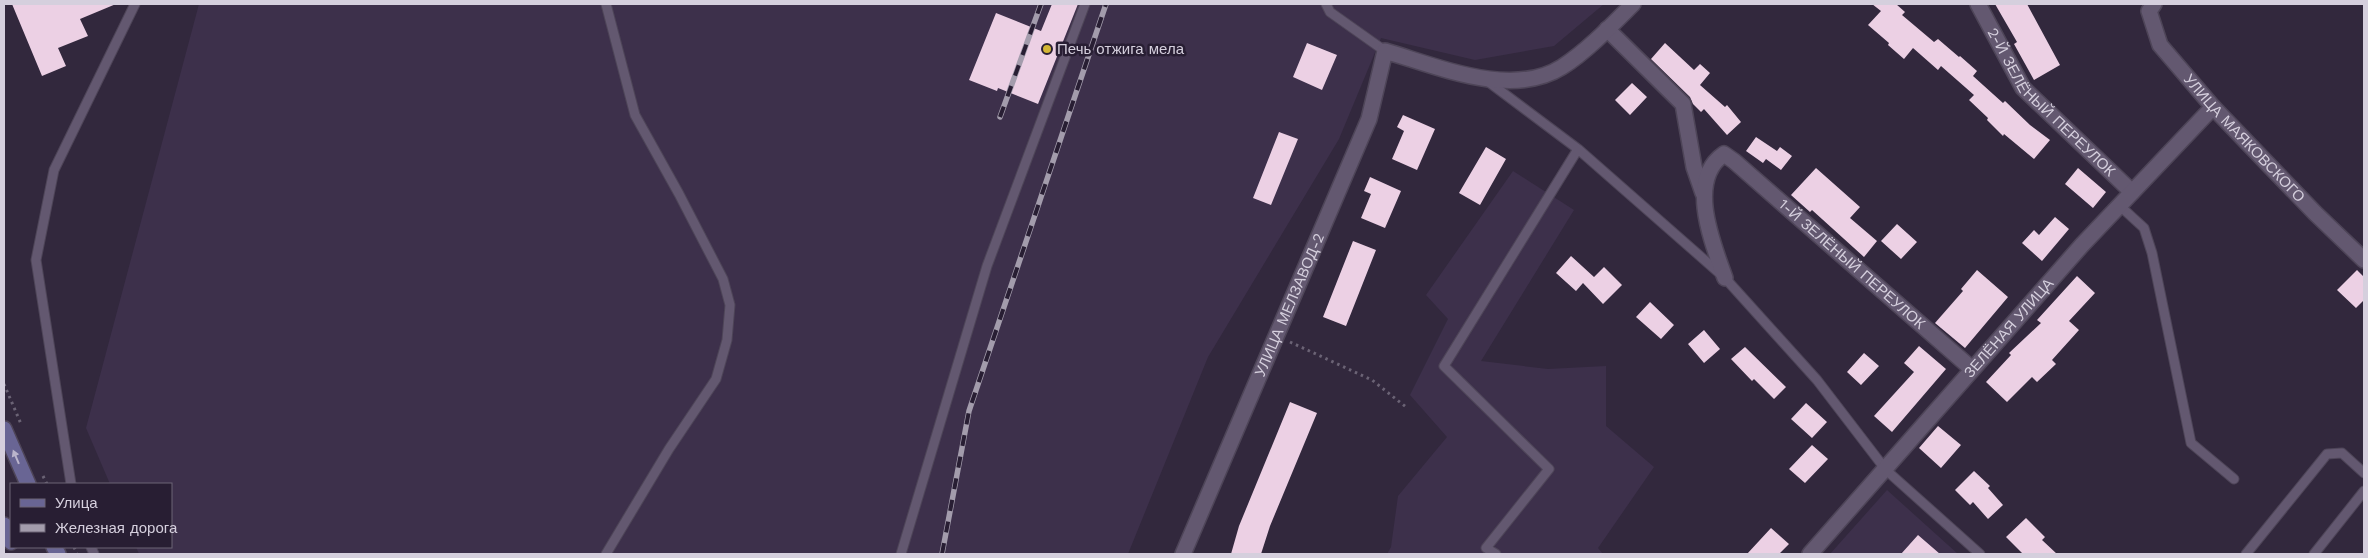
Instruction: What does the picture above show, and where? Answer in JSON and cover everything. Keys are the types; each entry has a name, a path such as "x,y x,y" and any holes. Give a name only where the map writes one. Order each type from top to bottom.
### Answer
{"main road":[{"path":"4,429 28,483"},
{"path":"4,525 10,540"}],"street":[{"path":"1385,51 1486,80 1525,81 1561,68 1608,29 1634,4"},
{"name":"2-Й ЗЕЛЁНЫЙ ПЕРЕУЛОК","path":"1978,4 2023,88 2132,192"},
{"name":"УЛИЦА МАЯКОВСКОГО","path":"2154,4 2149,11 2160,45 2213,107 2315,213 2364,260"},
{"path":"1608,29 1683,104 1694,167 1705,197 1710,232 1725,278"},
{"name":"УЛИЦА МЕЛЗАВОД-2","path":"1183,554 1369,119 1385,51"},
{"name":"ЗЕЛЁНАЯ УЛИЦА","path":"1810,554 1886,470 1972,369 2132,192 2213,107"},
{"name":"1-Й ЗЕЛЁНЫЙ ПЕРЕУЛОК","path":"1705,197 1704,184 1715,160 1724,154 1972,369"}],"lane":[{"path":"71,483 36,260 54,170 135,4"},
{"path":"606,4 634,115 679,194 723,279 730,305 727,340 716,379 669,449 606,554"},
{"path":"901,554 987,266 1085,4"},
{"path":"1326,4 1330,12 1385,51"},
{"path":"1486,80 1578,150 1725,278 1817,380 1886,470 1980,554"},
{"path":"1496,554 1486,548 1549,469 1444,366 1578,150"},
{"path":"2120,206 2144,228 2152,253 2191,443 2234,480"},
{"path":"2246,554 2327,454 2342,453 2364,473"},
{"path":"2314,554 2364,491"}],"path":[{"path":"1276,333 1291,343 1328,358 1372,380 1406,407"}],"shaded area":[{"path":"199,4 1604,4 1554,46 1475,60 1381,38 1339,139 1208,357 1128,554 139,554 136,548 172,548 172,483 110,483 86,428"},
{"path":"1513,171 1574,210 1481,361 1548,369 1606,366 1606,426 1654,467 1598,548 1603,554 1387,554 1391,547 1398,496 1447,437 1410,395 1448,319 1426,295"},
{"path":"1887,490 1958,554 1830,554"}],"building":[{"path":"12,4 116,4 80,19 88,36 58,48 66,66 42,76"},
{"path":"1052,4 1078,4 1038,104 998,88 997,91 969,80 996,13 1041,31"},
{"path":"1872,4 1896,4 1905,12 1902,15 1934,42 1938,39 1960,56 1977,71 1973,76 2003,103 2005,101 2030,125 2050,140 2034,159 2004,134 2003,136 1987,120 1988,118 1969,100 1974,95 1941,66 1938,70 1913,48 1904,59 1888,45 1889,43 1868,25 1881,11"},
{"path":"1995,4 2027,4 2060,65 2034,80 2014,44 2017,42"},
{"path":"1307,43 1337,55 1322,90 1293,77"},
{"path":"1665,43 1694,70 1700,64 1710,73 1700,85 1725,107 1727,105 1741,122 1727,135 1704,109 1701,112 1693,104 1690,97 1651,59"},
{"path":"1632,83 1647,97 1630,115 1615,100"},
{"path":"1403,115 1435,129 1417,170 1392,159 1404,131 1397,127"},
{"path":"1279,132 1298,139 1271,205 1253,198"},
{"path":"1756,137 1777,151 1780,147 1792,156 1781,170 1766,159 1763,163 1746,151"},
{"path":"1486,147 1506,159 1480,205 1459,193"},
{"path":"1816,168 1860,207 1850,218 1877,241 1864,257 1812,210 1810,212 1791,195"},
{"path":"2078,168 2106,192 2093,208 2065,184"},
{"path":"1370,177 1401,191 1385,228 1361,218 1371,194 1364,191"},
{"path":"2055,217 2069,229 2042,261 2022,243 2034,230 2039,235"},
{"path":"1897,224 1917,242 1901,259 1881,241"},
{"path":"1353,241 1376,250 1346,326 1323,317"},
{"path":"1571,256 1594,277 1604,267 1622,285 1603,304 1583,283 1576,291 1556,273"},
{"path":"1977,270 2008,297 1965,348 1935,323 1963,291 1961,289"},
{"path":"2357,270 2364,277 2364,300 2356,308 2337,290"},
{"path":"2077,276 2095,293 2069,321 2079,330 2052,360 2056,364 2037,382 2032,377 2007,402 1986,382 2011,355 2009,353 2041,323 2037,320"},
{"path":"1650,302 1674,325 1661,339 1636,317"},
{"path":"1704,330 1720,349 1704,363 1688,344"},
{"path":"1919,346 1946,369 1892,432 1874,416 1914,372 1904,363"},
{"path":"1745,347 1786,387 1774,399 1754,379 1752,381 1731,359"},
{"path":"1864,353 1879,366 1861,385 1847,372"},
{"path":"1290,402 1317,413 1270,526 1261,554 1231,554 1239,526"},
{"path":"1806,403 1827,422 1812,438 1791,419"},
{"path":"1938,426 1961,445 1941,468 1919,448"},
{"path":"1812,445 1828,459 1805,483 1789,469"},
{"path":"1974,471 1990,486 1988,488 2003,505 1988,519 1973,502 1970,505 1955,490"},
{"path":"2026,518 2045,537 2042,540 2057,554 2023,554 2006,537"},
{"path":"1771,528 1789,544 1779,554 1747,554"},
{"path":"1918,535 1940,554 1901,554"}],"railway":[{"path":"1000,117 1041,4"},
{"path":"942,554 969,411 1106,4"}],"place":[{"name":"Печь отжига мела","path":"1047,49"}]}
